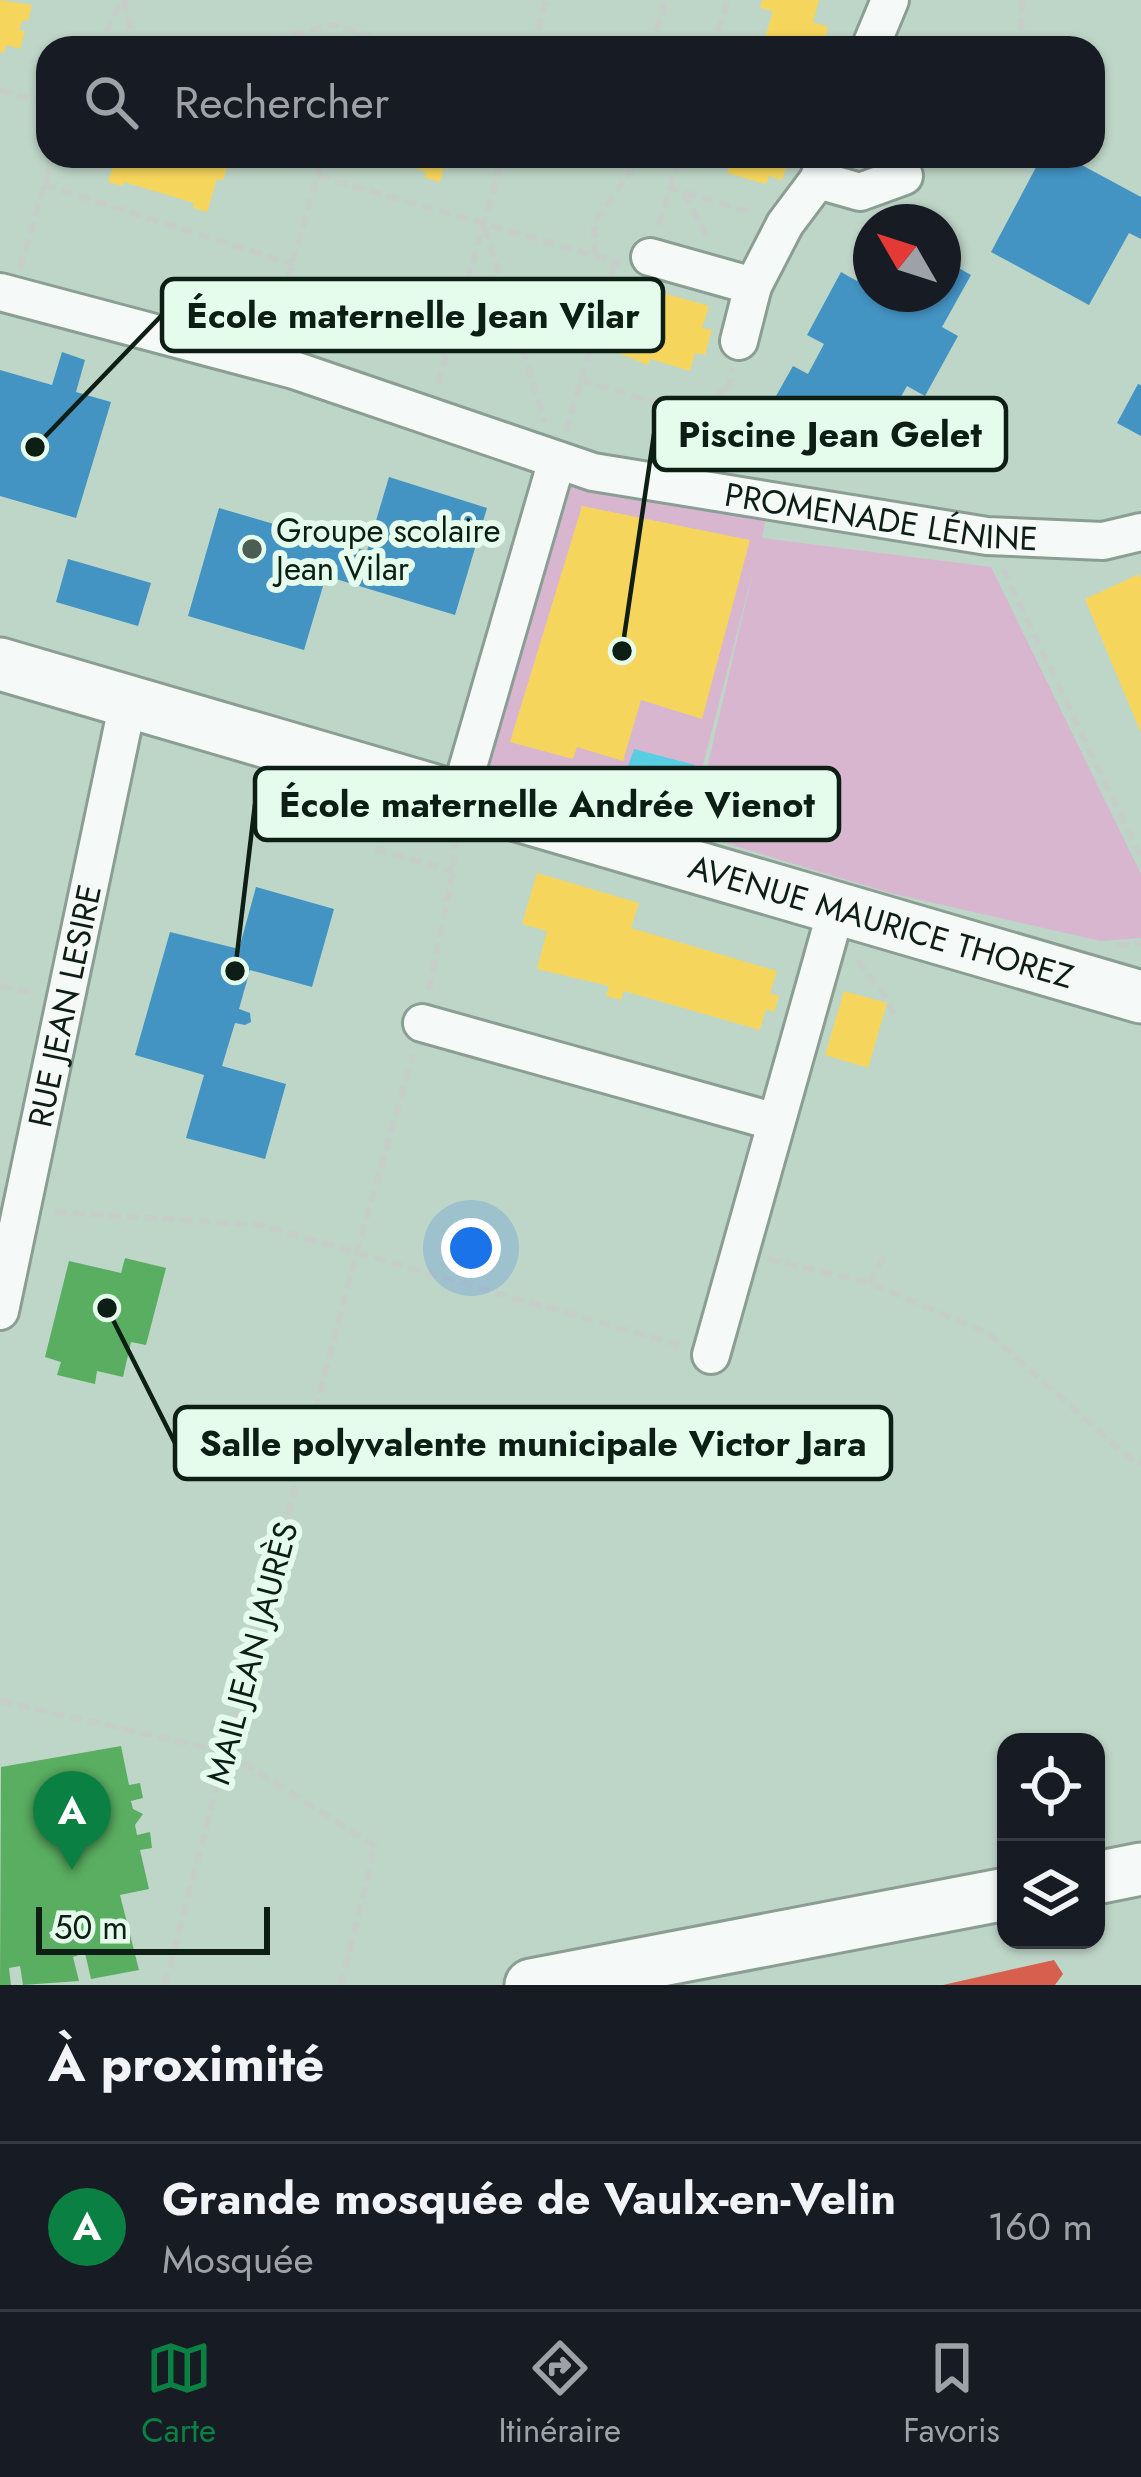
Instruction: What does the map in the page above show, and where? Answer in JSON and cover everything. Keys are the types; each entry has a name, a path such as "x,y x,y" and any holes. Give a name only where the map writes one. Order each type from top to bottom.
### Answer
{"street":[{"path":"875,36 890,0"},
{"path":"739,341 753,286 785,224 823,168 860,192 904,176"},
{"path":"650,257 753,286"},
{"name":"PROMENADE LÉNINE","path":"6,294 265,362 593,472 987,536 1103,541 1141,532"},
{"path":"458,801 557,460"},
{"name":"AVENUE MAURICE THOREZ","path":"0,664 834,918 1141,997"},
{"name":"RUE JEAN LESIRE","path":"0,1311 128,702"},
{"path":"711,1354 834,918"},
{"path":"422,1023 776,1123"},
{"path":"531,1985 997,1896"}],"path":[{"path":"104,36 123,0"},
{"path":"123,0 131,36"},
{"path":"536,36 547,0"},
{"path":"654,36 664,10 662,0"},
{"path":"717,36 728,0"},
{"path":"1021,36 1022,0"},
{"path":"290,36 332,26 370,36"},
{"path":"0,90 36,100"},
{"path":"6,294 49,168"},
{"path":"265,362 320,168"},
{"path":"429,416 500,168"},
{"path":"595,256 594,223 631,168"},
{"path":"650,257 676,168"},
{"path":"318,176 616,262 557,460"},
{"path":"44,185 293,264"},
{"path":"670,188 785,224"},
{"path":"484,226 557,460"},
{"path":"702,492 739,341"},
{"path":"580,380 685,411 728,388"},
{"path":"987,536 1141,858"},
{"path":"375,849 454,872"},
{"path":"834,918 896,1016"},
{"path":"0,986 34,993"},
{"path":"21,1210 260,1225 711,1354"},
{"name":"MAIL JEAN JAURÈS","path":"166,1985 356,1251"},
{"path":"737,1251 869,1283 988,1334 1141,1464"},
{"path":"869,1283 887,1251"},
{"path":"0,1701 226,1751 375,1846 341,1985"}],"shaded area":[{"path":"563,480 765,521 762,538 991,567 1141,874 1141,938 1101,941 890,893 692,833 754,567 683,843 475,781"}],"water":[{"path":"634,749 695,765 675,828 613,810"}],"building: Logements":[{"path":"0,0 32,5 28,21 23,20 19,30 25,31 20,49 6,45 4,53 0,52"},
{"path":"762,0 819,0 813,22 828,27 825,36 766,36 773,11 760,8"},
{"path":"112,168 227,168 223,180 217,179 207,212 193,208 194,203 124,182 122,186 108,182"},
{"path":"414,168 444,168 440,182 424,177 426,172"},
{"path":"728,168 786,168 782,180 769,176 766,184 727,173"},
{"path":"620,281 709,306 702,328 712,330 705,355 695,353 690,371 650,359 648,365 601,346"},
{"path":"582,506 750,540 702,719 641,700 623,761 577,747 573,759 510,742"},
{"path":"1139,574 1141,579 1141,733 1085,599"},
{"path":"537,873 639,903 631,928 777,971 770,993 779,996 774,1012 766,1009 760,1030 624,991 621,1000 606,996 609,986 537,969 547,931 522,924"},
{"path":"844,991 887,1003 868,1068 825,1055"}],"building: Commerces":[{"path":"1054,1960 1063,1974 1055,1985 943,1985"}],"building: Écoles":[{"path":"1036,168 1087,168 1141,197 1141,239 1129,233 1089,305 991,252"},
{"path":"961,269 971,275 961,293"},
{"path":"841,272 853,279 853,312 950,312 942,327 958,336 925,396 907,386 899,400 916,410 898,443 846,415 834,437 772,403 793,366 808,374 824,344 807,335"},
{"path":"62,352 85,360 76,392 111,402 76,518 0,496 0,370 52,385"},
{"path":"1141,385 1141,436 1117,423"},
{"path":"389,477 487,508 455,615 326,576 304,650 188,616 219,508 367,551"},
{"path":"68,559 151,583 138,626 56,602"},
{"path":"256,887 334,909 312,987 250,970 239,1009 250,1013 251,1022 235,1023 222,1066 286,1084 265,1159 186,1138 204,1075 135,1055 170,932 239,949"}],"building: Public":[{"path":"125,1258 166,1268 146,1345 131,1342 123,1377 97,1371 95,1384 57,1375 61,1362 45,1357 69,1261 121,1273"},
{"path":"121,1746 129,1785 140,1783 143,1798 131,1801 133,1809 143,1814 135,1825 137,1835 150,1832 152,1848 140,1850 149,1889 120,1895 139,1970 91,1979 85,1953 73,1957 79,1981 23,1985 20,1966 9,1968 11,1985 0,1985 1,1767"}],"place":[{"name":"École maternelle Jean Vilar","path":"35,447"},
{"name":"Groupe scolaire Jean Vilar","path":"252,549"},
{"name":"Piscine Jean Gelet","path":"622,651"},
{"name":"École maternelle Andrée Vienot","path":"235,971"},
{"name":"Salle polyvalente municipale Victor Jara","path":"107,1308"},
{"name":"Grande mosquée de Vaulx-en-Velin","path":"72,1870"}]}
